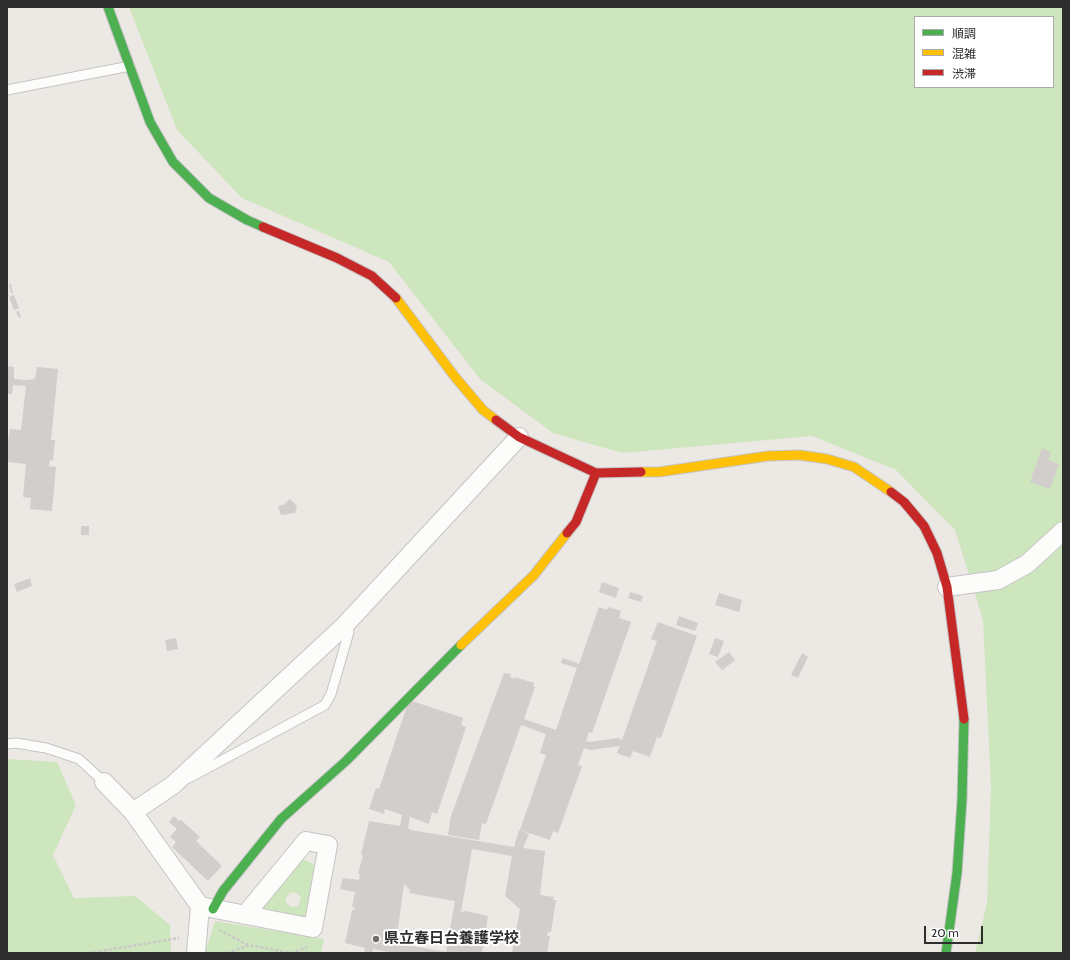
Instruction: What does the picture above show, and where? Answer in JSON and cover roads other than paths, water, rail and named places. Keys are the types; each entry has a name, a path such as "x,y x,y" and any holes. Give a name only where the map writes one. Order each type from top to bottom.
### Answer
{"street":[{"path":"108,7 150,122 173,162 209,198 247,220 337,258 372,276 397,299 455,377 483,410 519,437 596,473 659,472 768,456 799,455 827,459 854,467 877,481 904,502 924,526 937,554 947,588 964,716 962,800 958,866 946,953"},
{"path":"133,812 173,785 344,626 519,437"},
{"path":"196,953 202,917 281,819 346,761 484,622 534,575 576,522 596,473"},
{"path":"947,588 998,580 1027,564 1063,531"},
{"path":"104,782 133,812 202,917"},
{"path":"202,917 245,915 313,928 328,845 306,841 245,915"}],"lane":[{"path":"7,90 130,66"},
{"path":"162,793 324,705 331,694 349,632 344,626"},
{"path":"7,744 16,743 46,748 79,760 104,782"}],"place":[{"name":"県立春日台養護学校","path":"376,939"}]}
